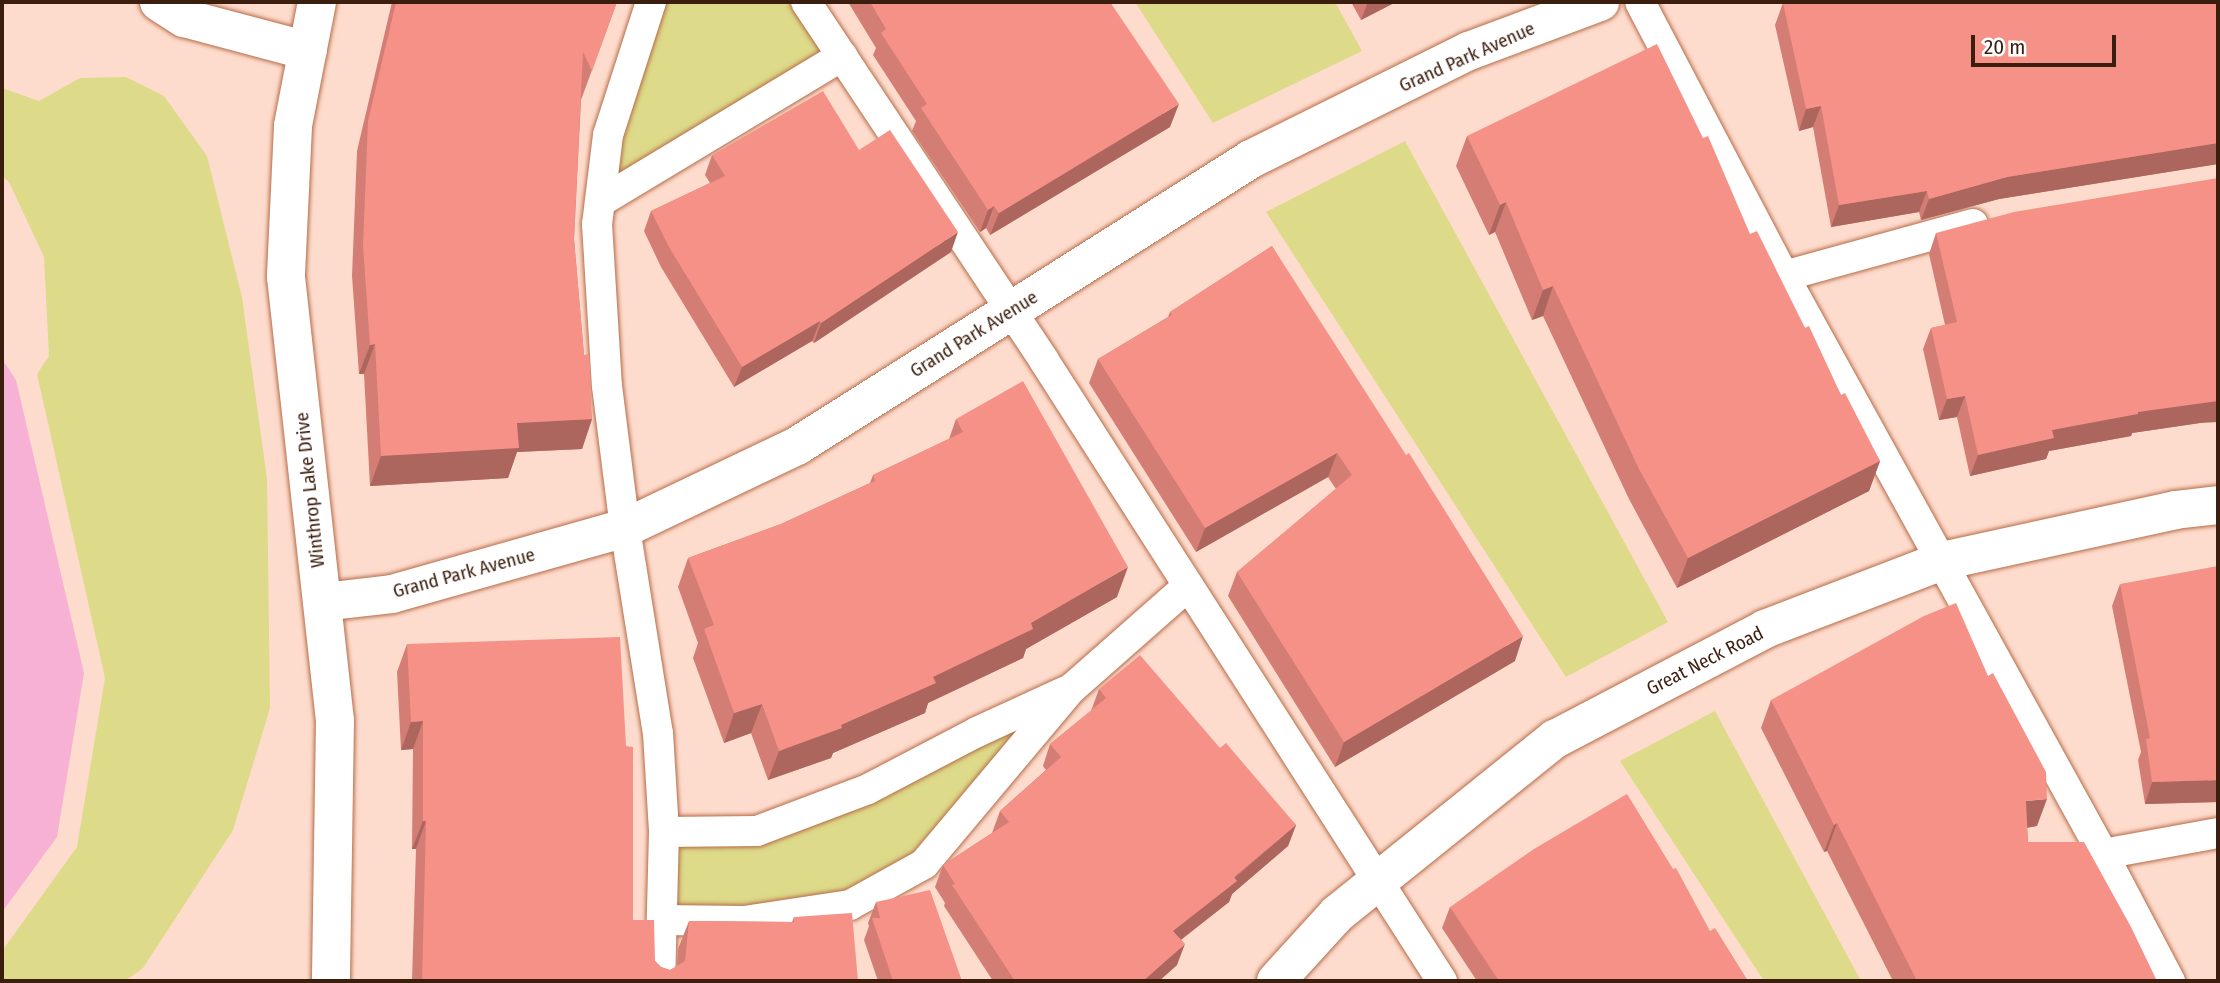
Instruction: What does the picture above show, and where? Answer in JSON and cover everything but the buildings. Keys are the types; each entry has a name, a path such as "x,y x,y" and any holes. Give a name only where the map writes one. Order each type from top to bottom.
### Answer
{"street":[{"path":"159,2 184,18 308,51"},
{"name":"Winthrop Lake Drive","path":"317,2 293,126 286,277 335,721 331,981"},
{"name":"Grand Park Avenue","path":"323,602 392,594 625,528 797,446 1251,159 1469,51 1600,2"},
{"name":"Great Neck Road","path":"1276,981 1337,914 1555,739 1765,629 1942,561 2175,510 2218,505"}],"lane":[{"path":"650,2 608,135 597,224 607,386 625,528 658,733 664,832 660,981"},
{"path":"806,2 1011,311 1442,981"},
{"path":"1640,2 1784,276 2103,854 2169,981"},
{"path":"600,202 842,56"},
{"path":"1784,276 2001,216"},
{"path":"662,920 744,921 850,905 924,864 1071,689 1188,586"},
{"path":"664,832 757,831 868,789 977,732 1071,689"},
{"path":"2103,854 2218,833"}],"shaded area":[{"path":"651,2 806,2 842,56 600,202"},
{"path":"1135,2 1335,2 1362,51 1213,123"},
{"path":"126,77 164,96 207,156 242,297 267,479 270,708 233,830 143,968 125,981 2,981 2,951 77,847 105,678 37,374 49,356 44,257 9,182 2,176 2,88 39,101 80,78"},
{"path":"1405,141 1668,622 1566,677 1266,212"},
{"path":"2,359 16,380 84,673 57,837 2,912"},
{"path":"1071,689 924,864 850,905 662,920 664,832 757,831"},
{"path":"1715,711 1861,981 1764,981 1620,761"}]}
